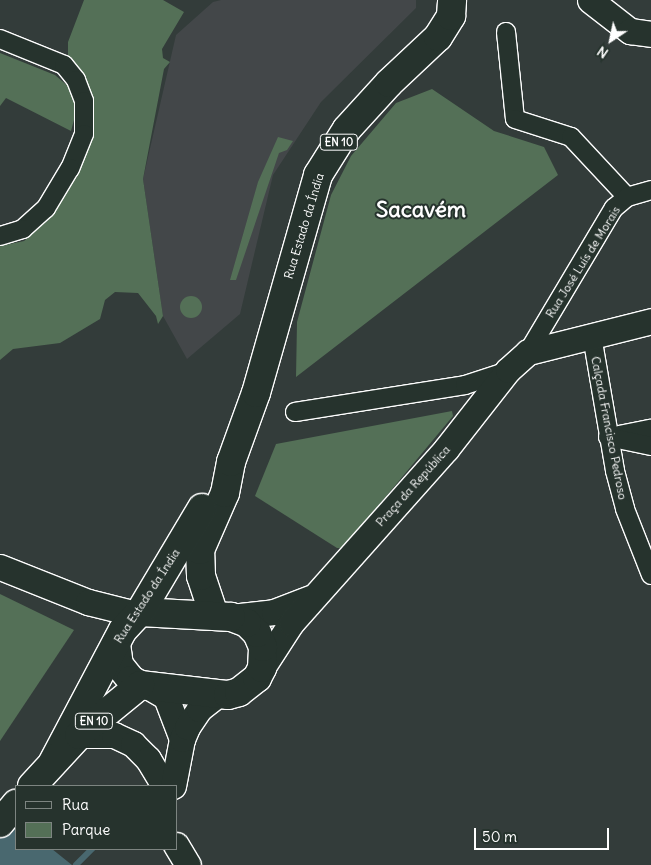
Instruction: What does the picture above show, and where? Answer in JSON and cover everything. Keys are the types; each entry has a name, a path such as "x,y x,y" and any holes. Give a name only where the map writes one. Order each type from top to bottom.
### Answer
{"main road":[{"name":"Rua Estado da Índia","path":"223,616 201,576 200,550 225,493 232,462 256,393 318,175 347,129 389,83 438,37 451,16 452,0"},
{"name":"Rua Estado da Índia","path":"53,762 116,643 138,613 208,494 232,462"},
{"name":"Praça da República","path":"138,613 223,616 246,623 257,633 263,647 262,668 250,686 223,695"},
{"path":"116,643 119,665 130,680 144,686 223,695"},
{"name":"EN 10","path":"33,785 79,735 144,686"},
{"path":"0,823 15,805"}],"street":[{"path":"590,0 630,30 651,34"},
{"path":"506,32 516,119 570,137 626,196"},
{"path":"0,39 64,65 76,80 84,101 84,134 70,168 46,208 23,229 0,236"},
{"name":"Rua José Luís de Morais","path":"528,352 614,208 626,196 651,190"},
{"name":"Praça da República","path":"262,668 291,623 312,597 446,449 498,387 508,370 528,352 651,321"},
{"name":"Calçada Francisco Pedroso","path":"592,336 608,437 625,509 651,575"},
{"name":"Praça da República","path":"294,412 465,385 508,370"},
{"path":"608,437 651,429"},
{"path":"608,437 651,446"},
{"path":"0,567 88,602 138,613"},
{"name":"Praça da República","path":"223,616 274,612 312,597"},
{"path":"88,602 111,623 116,643"},
{"path":"144,686 166,697 182,739"},
{"path":"173,785 182,739 199,709 223,695"},
{"path":"79,735 114,735 133,744 148,759 163,785"},
{"path":"178,848 188,865"}],"shaded area":[{"path":"221,0 416,0 416,8 321,102 273,175 240,314 187,359 163,316 143,179 176,35 213,2"}],"green space":[{"path":"84,0 163,0 184,12 162,49 163,58 170,62 164,69 143,179 163,316 158,324 156,316 138,293 115,292 105,300 100,319 60,343 13,349 0,360 0,246 24,241 48,220 77,177 90,143 94,104 85,76 68,57 68,42"},
{"path":"0,53 55,75 69,87 77,109 71,131 6,98 0,106"},
{"path":"432,89 494,131 544,147 558,175 296,377 297,322 331,195 351,156 396,103"},
{"path":"278,137 293,141 287,150 279,153 236,280 230,280 258,182"},
{"path":"191,296 199,299 202,307 199,315 191,318 183,315 180,307 183,299"},
{"path":"452,411 453,416 343,548 337,548 255,496 276,444"},
{"path":"0,594 74,630 0,741"}],"water":[{"path":"0,807 15,819 15,850 53,850 72,865 0,865"}],"waterway":[{"path":"76,865 91,850"}],"district":[{"name":"Sacavém","path":"421,210"}]}
